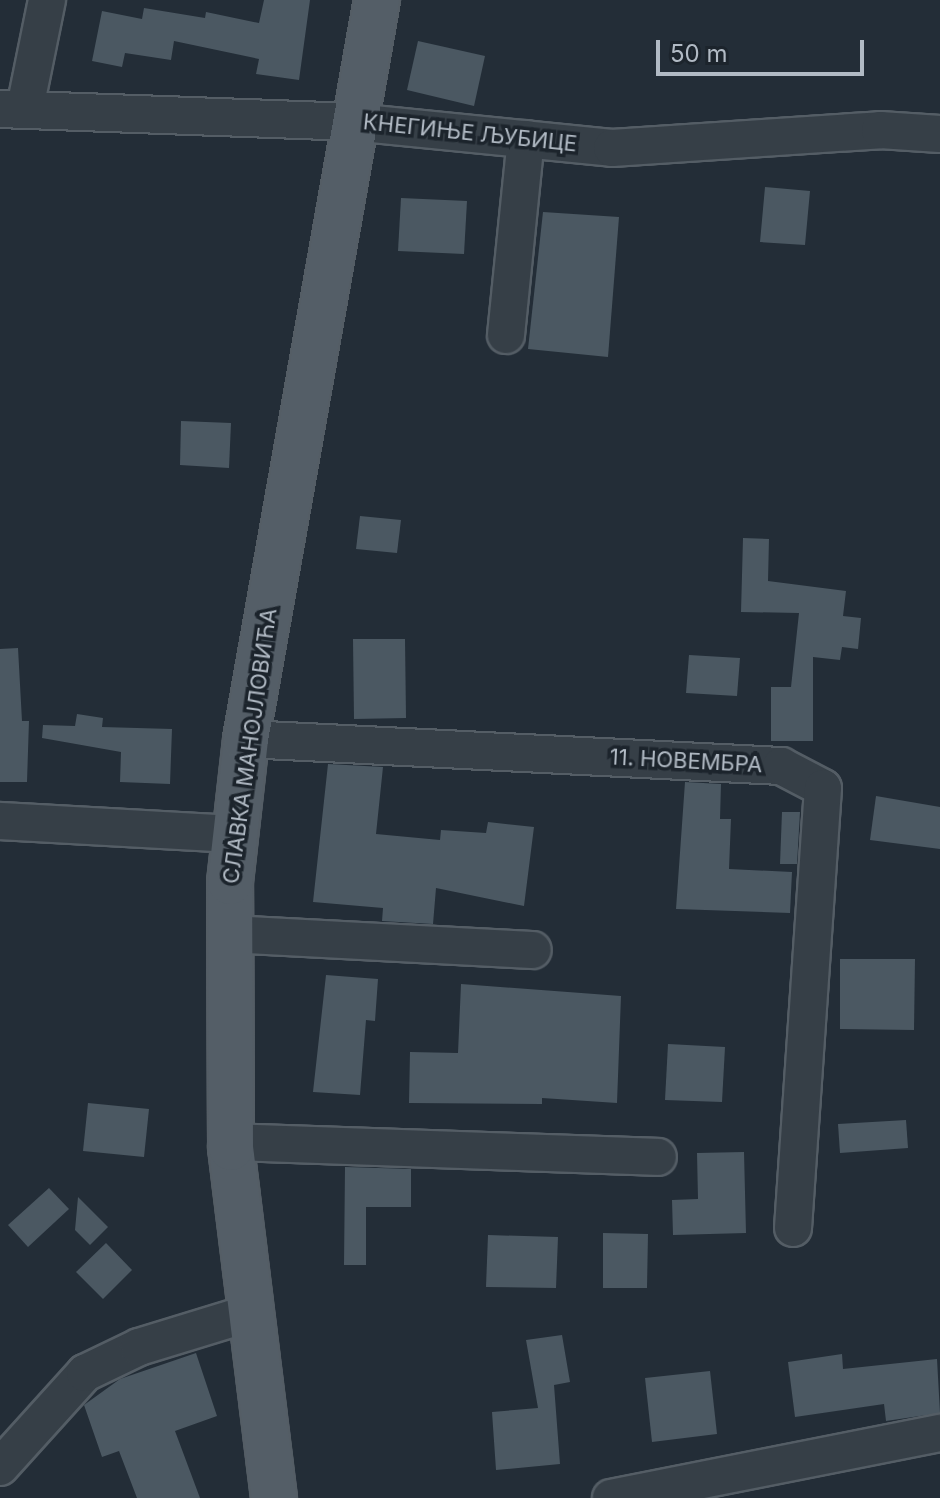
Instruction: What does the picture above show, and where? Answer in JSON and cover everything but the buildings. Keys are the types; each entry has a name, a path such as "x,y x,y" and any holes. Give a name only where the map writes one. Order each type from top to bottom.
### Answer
{"main road":[{"name":"СЛАВКА МАНОЈЛОВИЋА","path":"274,1498 231,1142 228,934 234,834 246,739 377,0"}],"street":[{"path":"12,109 47,0"},
{"name":"КНЕГИЊЕ ЉУБИЦЕ","path":"12,109 353,122 612,148 880,130 940,134"},
{"path":"506,335 526,139"},
{"name":"11. НОВЕМБРА","path":"246,739 781,766 823,788 793,1228"},
{"path":"0,821 234,834"},
{"path":"228,934 533,950"},
{"path":"231,1142 658,1157"},
{"path":"0,1467 85,1373 139,1347 250,1313"},
{"path":"611,1498 940,1433"}]}
